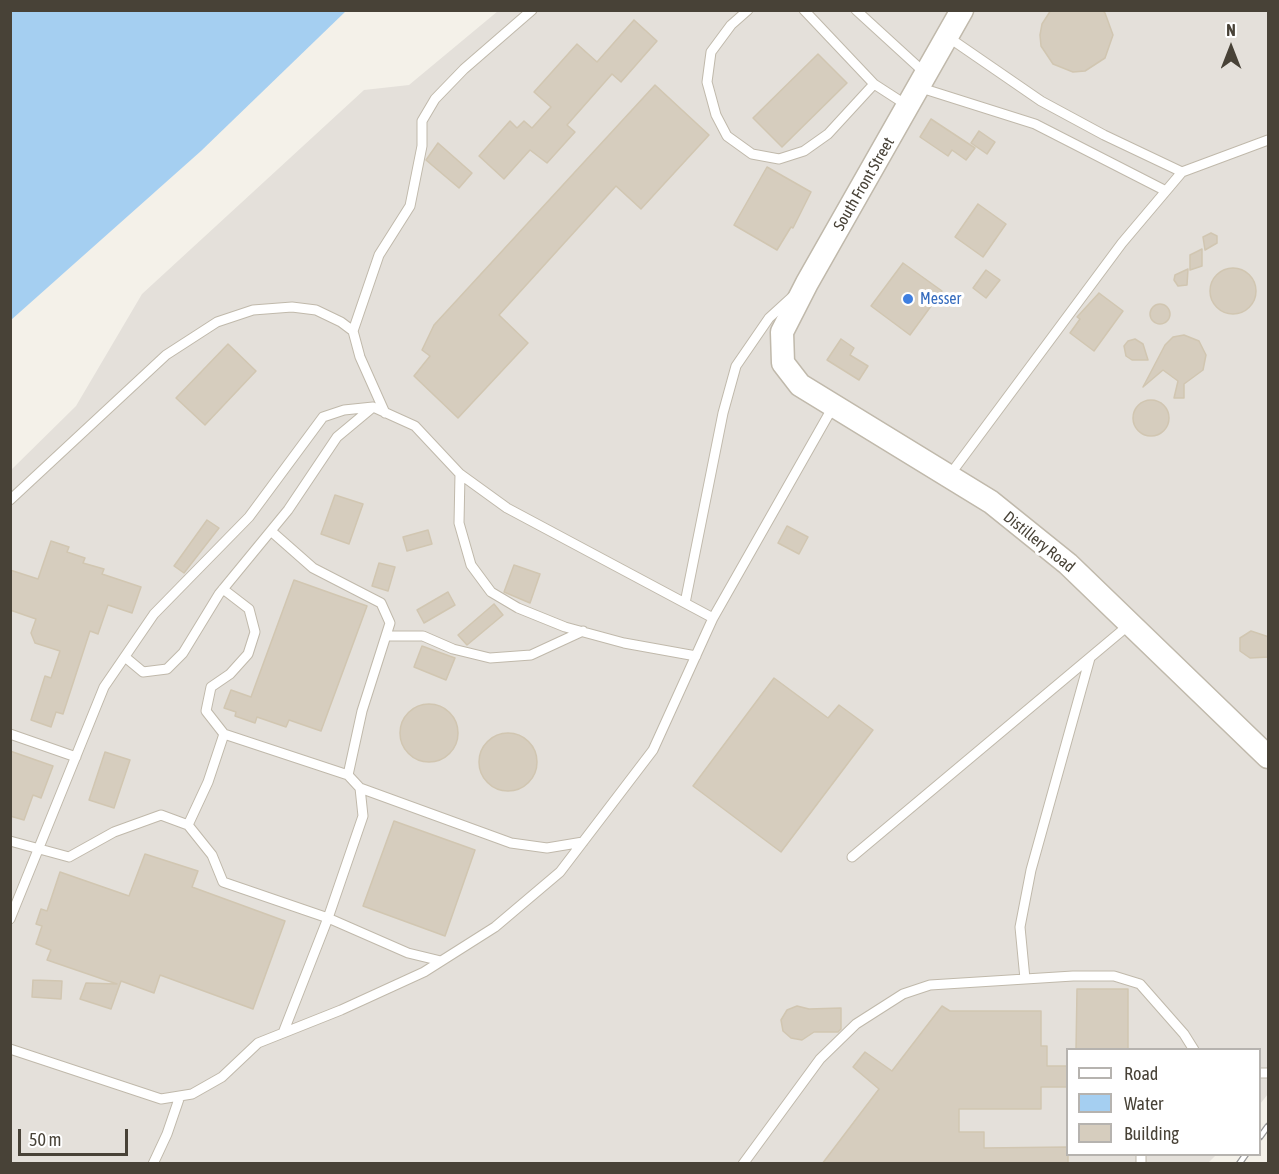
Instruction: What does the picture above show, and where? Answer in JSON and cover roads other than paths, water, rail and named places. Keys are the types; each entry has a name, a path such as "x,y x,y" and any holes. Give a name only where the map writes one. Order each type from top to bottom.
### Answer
{"street":[{"name":"South Front Street","path":"783,363 783,332 807,283 962,10"},
{"name":"Distillery Road","path":"783,363 800,385 991,502 1068,564 1269,757"}],"lane":[{"path":"384,412 360,357 353,331 380,255 410,206 422,146 422,121 435,99 464,69 532,10"},
{"path":"748,10 731,25 711,52 707,82 716,115 727,136 752,154 779,159 804,152 828,134 874,84"},
{"path":"804,10 874,84 917,89 1035,124 1166,191"},
{"path":"856,10 917,89"},
{"path":"947,36 1041,101 1104,135 1182,172"},
{"path":"949,476 1122,243 1182,172 1269,140"},
{"path":"685,603 723,413 736,366 769,318 807,283"},
{"path":"10,500 166,356 217,322 253,310 291,308 316,310 341,322 353,331"},
{"path":"10,1049 161,1099 192,1094 222,1077 258,1043 341,1010 424,972 495,927 560,872 653,750 713,618 834,405"},
{"path":"10,919 104,687 154,614 249,517 323,417 344,410 373,407 415,426 460,474 507,508 713,618"},
{"path":"125,657 143,672 167,669 183,653 223,589 271,531 337,437 373,407"},
{"path":"460,474 459,524 471,565 491,592 518,608 583,631 624,643 696,656"},
{"path":"271,531 313,568 381,603 390,623 362,711 348,775"},
{"path":"223,589 249,609 255,632 248,654 230,674 211,687 206,711 224,735 348,775 360,788 511,843 547,848 583,842"},
{"path":"852,857 1130,624"},
{"path":"387,636 423,636 453,649 490,658 531,655 583,631"},
{"path":"1025,979 1020,927 1031,870 1090,658"},
{"path":"10,734 76,757"},
{"path":"188,825 208,782 224,735"},
{"path":"283,1033 328,918 363,816 360,788"},
{"path":"10,841 69,857 114,832 161,815 188,825 212,855 223,882 328,918 408,953 441,961"},
{"path":"743,1164 820,1059 856,1024 903,994 930,985 1114,976 1140,984 1184,1034 1193,1048"},
{"path":"153,1164 180,1096"}],"water":[{"path":"11,10 346,11 201,151 11,320"}],"railway":[{"path":"1261,1136 1268,1126"},
{"path":"1239,1164 1245,1156"}],"place":[{"name":"Messer","path":"908,299"}]}
